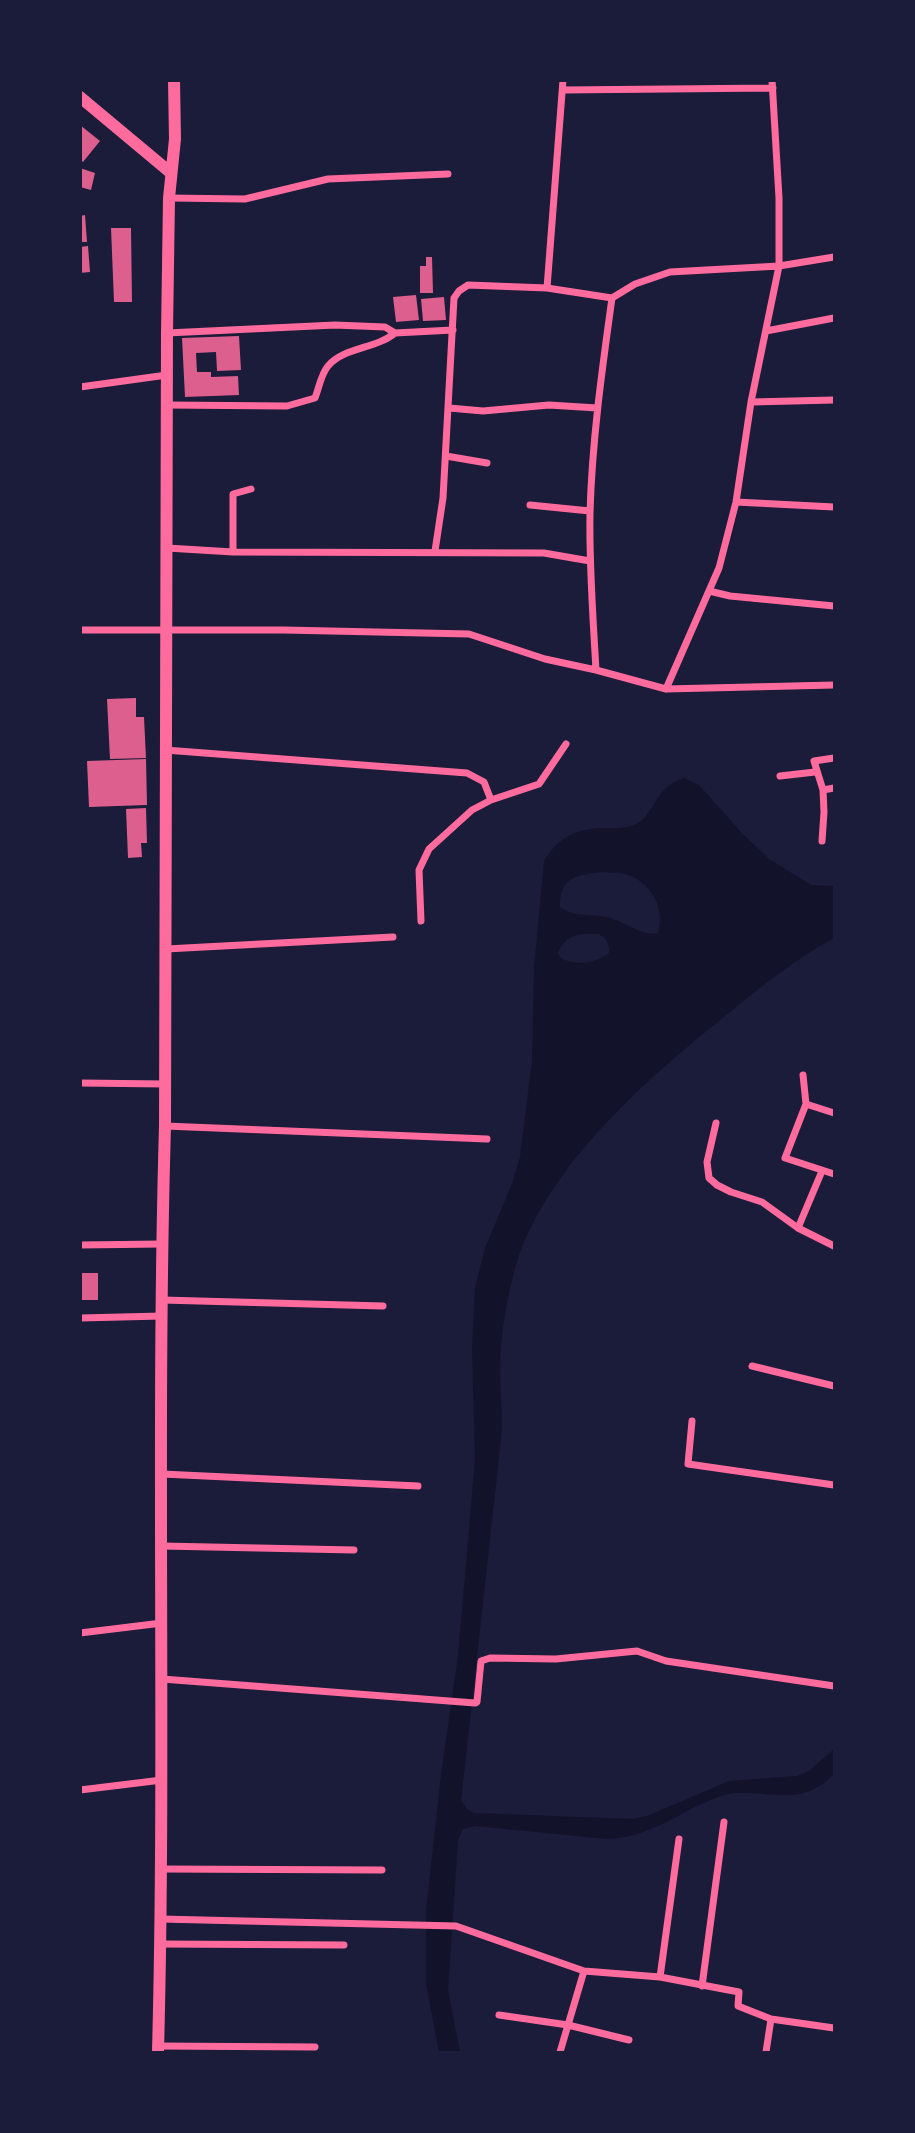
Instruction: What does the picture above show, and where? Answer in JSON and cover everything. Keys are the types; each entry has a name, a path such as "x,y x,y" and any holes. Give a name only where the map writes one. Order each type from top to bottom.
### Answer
{"street":[{"path":"174,80 175,139 169,198 167,332 162,1780 158,2049 315,2047"},
{"path":"547,288 563,80"},
{"path":"563,90 773,84 779,198 779,266 751,402 736,502 719,568 666,689"},
{"path":"80,97 171,173"},
{"path":"169,198 245,199 328,179 448,174"},
{"path":"435,551 443,498 454,298 459,291 468,285 547,288 612,298 635,284 670,272 779,266 835,257"},
{"path":"596,670 590,511 597,408 612,298"},
{"path":"766,331 835,318"},
{"path":"167,332 367,325 385,327 395,333 453,330"},
{"path":"167,405 301,404 315,398 329,365 343,356 386,341 395,333"},
{"path":"80,387 167,375"},
{"path":"751,402 835,400"},
{"path":"449,408 483,411 549,405 597,408"},
{"path":"446,456 487,463"},
{"path":"233,551 233,494 251,489"},
{"path":"736,502 835,507"},
{"path":"530,505 590,511"},
{"path":"167,548 233,551 544,553 590,561"},
{"path":"709,591 730,596 835,606"},
{"path":"80,630 469,634 545,659 666,689 835,685"},
{"path":"421,920 419,870 429,849 472,810 491,800 539,784 566,744"},
{"path":"165,750 467,773 484,782 491,800"},
{"path":"822,841 823,790 814,761 835,758"},
{"path":"780,776 816,772"},
{"path":"823,790 835,788"},
{"path":"166,948 393,937"},
{"path":"803,1075 806,1104 785,1158 835,1174"},
{"path":"80,1083 165,1084"},
{"path":"806,1104 835,1113"},
{"path":"716,1123 707,1162 709,1178 731,1192 762,1202 798,1228 835,1246"},
{"path":"165,1126 487,1139"},
{"path":"798,1228 822,1171"},
{"path":"80,1245 162,1244"},
{"path":"162,1300 383,1306"},
{"path":"80,1318 162,1316"},
{"path":"752,1366 835,1386"},
{"path":"692,1421 688,1464 835,1485"},
{"path":"162,1474 418,1486"},
{"path":"162,1546 354,1550"},
{"path":"80,1633 162,1623"},
{"path":"162,1679 472,1703 477,1702 481,1661 490,1658 556,1659 637,1651 666,1661 835,1686"},
{"path":"80,1790 162,1780"},
{"path":"702,1986 724,1822"},
{"path":"660,1977 679,1839"},
{"path":"161,1869 382,1870"},
{"path":"159,1919 456,1926 584,1971 660,1977 731,1989 739,1992 738,2006 771,2019 835,2028"},
{"path":"160,1944 344,1945"},
{"path":"560,2053 584,1971"},
{"path":"499,2015 568,2025 629,2040"},
{"path":"766,2053 771,2019"}],"shaded area":[{"path":"684,778 699,785 769,859 811,885 834,886 834,938 755,992 635,1093 576,1158 551,1192 531,1228 516,1265 503,1330 500,1357 501,1439 461,1801 474,1813 633,1819 647,1816 729,1781 797,1776 809,1771 834,1749 834,1774 814,1789 795,1795 728,1794 712,1799 656,1827 625,1837 607,1839 476,1826 463,1829 458,1840 448,1990 460,2052 439,2052 426,1983 426,1911 458,1656 475,1460 472,1347 475,1288 485,1248 512,1184 520,1157 532,1061 534,968 544,861 555,846 575,833 626,827 641,821 666,788","holes":["602,872 634,877 649,889 660,914 658,933 647,933 610,918 571,913 560,907 562,889 571,879","599,934 607,942 609,953 598,960 573,962 561,958 558,953 569,938"]}],"building":[{"path":"80,125 100,141 83,162 80,160"},
{"path":"80,168 95,173 91,190 80,187"},
{"path":"85,215 87,242 80,242 80,216"},
{"path":"111,228 131,228 132,302 114,302"},
{"path":"88,246 90,272 80,273 80,247"},
{"path":"426,257 432,257 433,293 420,293 420,266 426,266"},
{"path":"416,295 419,320 396,322 393,297"},
{"path":"444,297 446,320 423,321 421,299"},
{"path":"239,336 241,370 217,371 216,352 196,353 197,372 211,372 211,377 238,376 239,395 185,397 182,338"},
{"path":"136,698 136,717 144,717 146,758 110,759 107,699"},
{"path":"146,759 147,805 89,807 87,761"},
{"path":"146,808 147,843 141,843 142,857 128,858 126,809"},
{"path":"80,1273 98,1273 98,1300 80,1300"}]}
